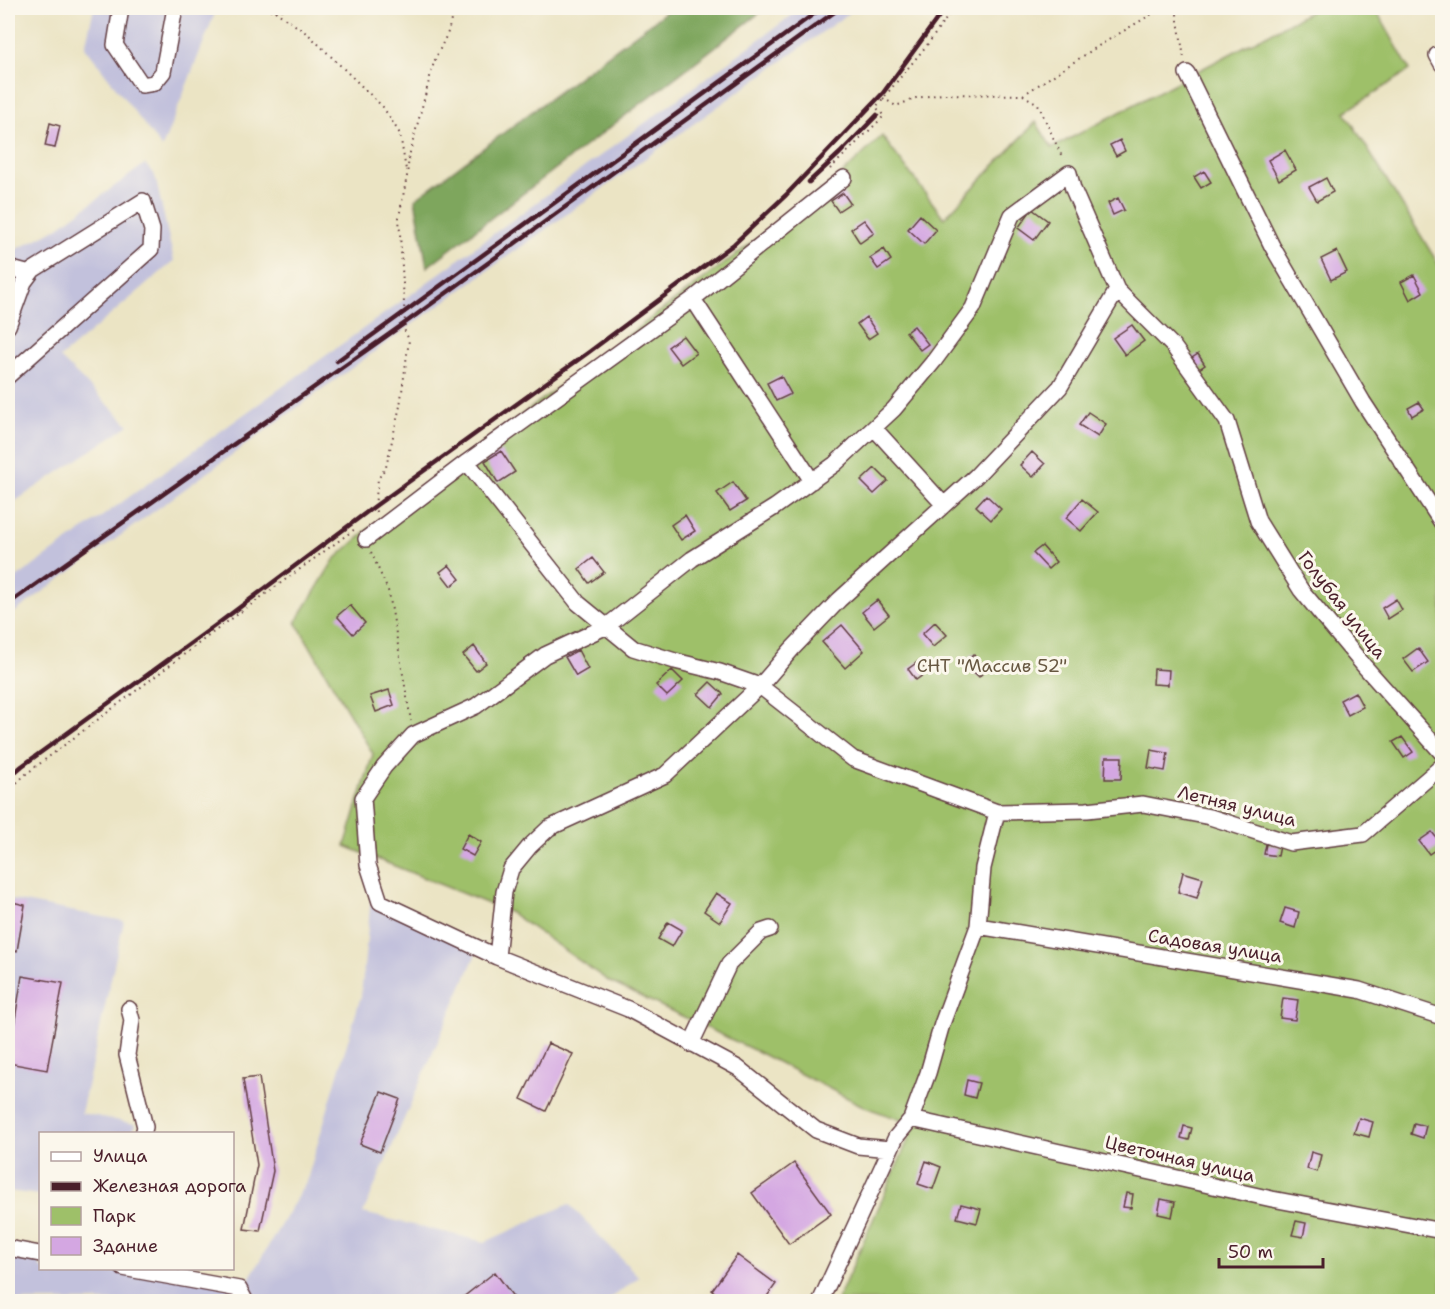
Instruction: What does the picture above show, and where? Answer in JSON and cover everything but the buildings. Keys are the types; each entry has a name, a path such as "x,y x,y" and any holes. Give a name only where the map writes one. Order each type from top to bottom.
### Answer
{"street":[{"path":"121,8 115,45 142,85 154,83 163,72 175,8"},
{"path":"1187,73 1272,246 1363,402 1443,523"},
{"path":"497,957 504,892 511,869 530,846 549,828 665,775 760,686 839,600 976,476 1060,387 1117,290 1073,189 1069,173 1012,215 973,308 934,361 894,409 835,464 775,507 692,559 607,626 545,655 476,706 414,735 384,767 363,798 368,865 380,902 497,957 628,1009 738,1068 816,1130 858,1146 890,1149"},
{"path":"361,533 467,462 693,299 844,178"},
{"path":"8,326 24,282 33,270 143,201 152,230 151,249 8,376"},
{"path":"8,268 30,274"},
{"name":"Голубая улица","path":"1117,290 1173,346 1227,421 1258,521 1300,590 1365,667 1443,753"},
{"path":"693,299 812,481"},
{"path":"874,428 944,506"},
{"path":"467,462 578,603 633,648 720,672 760,686 853,759 997,812 983,868 978,926 942,1024 928,1073 911,1119 896,1137 890,1149 820,1302"},
{"name":"Летняя улица","path":"997,812 1087,810 1143,804 1210,817 1291,843 1363,834 1443,766"},
{"name":"Садовая улица","path":"978,926 1359,990 1443,1017"},
{"path":"691,1044 729,964 761,932 770,929"},
{"path":"129,1009 132,1020 127,1055 145,1127 144,1132"},
{"name":"Цветочная улица","path":"911,1119 1272,1199 1443,1231"},
{"path":"8,1248 39,1254"},
{"path":"129,1270 239,1289 246,1302"}],"path":[{"path":"264,8 275,11 309,35 383,107 400,134 407,176"},
{"path":"275,11 292,8"},
{"path":"376,514 378,479 386,467 400,406 409,340 404,329 404,284 399,217 409,156 434,62 448,32 454,8"},
{"path":"828,171 884,116 876,107 954,8"},
{"path":"1023,95 1162,8"},
{"path":"1176,8 1187,73"},
{"path":"883,98 896,106 916,98 942,94 1023,95 1038,104 1069,173"},
{"path":"8,791 26,774 223,625 361,533 389,593 414,735"}],"shaded area":[{"path":"94,8 217,8 162,148 85,47"},
{"path":"802,8 856,8 389,341 8,617 8,584 399,303"},
{"path":"145,164 155,176 174,261 60,358 129,425 8,506 8,247 15,250 56,229"},
{"path":"371,898 479,947 363,1213 485,1242 569,1204 639,1277 606,1302 8,1301 8,1244 39,1250 39,1270 158,1270 246,1284 307,1180 361,996"},
{"path":"8,899 124,921 81,1113 135,1124 133,1132 39,1132 39,1195 8,1191"}],"green space":[{"path":"671,8 766,8 427,267 415,199"},
{"name":"СНТ \"Массив 52\"","path":"1317,8 1375,8 1410,70 1345,112 1442,270 1442,1301 837,1301 915,1125 865,1107 760,1053 610,982 511,913 345,846 373,754 296,622 334,560 365,532 837,179 882,136 944,218 1036,122 1052,148"}],"railway":[{"path":"337,361 822,8"},
{"path":"8,604 405,323 840,8"},
{"path":"8,778 734,244 786,195 883,93 945,8"},
{"path":"809,182 877,115"}]}
